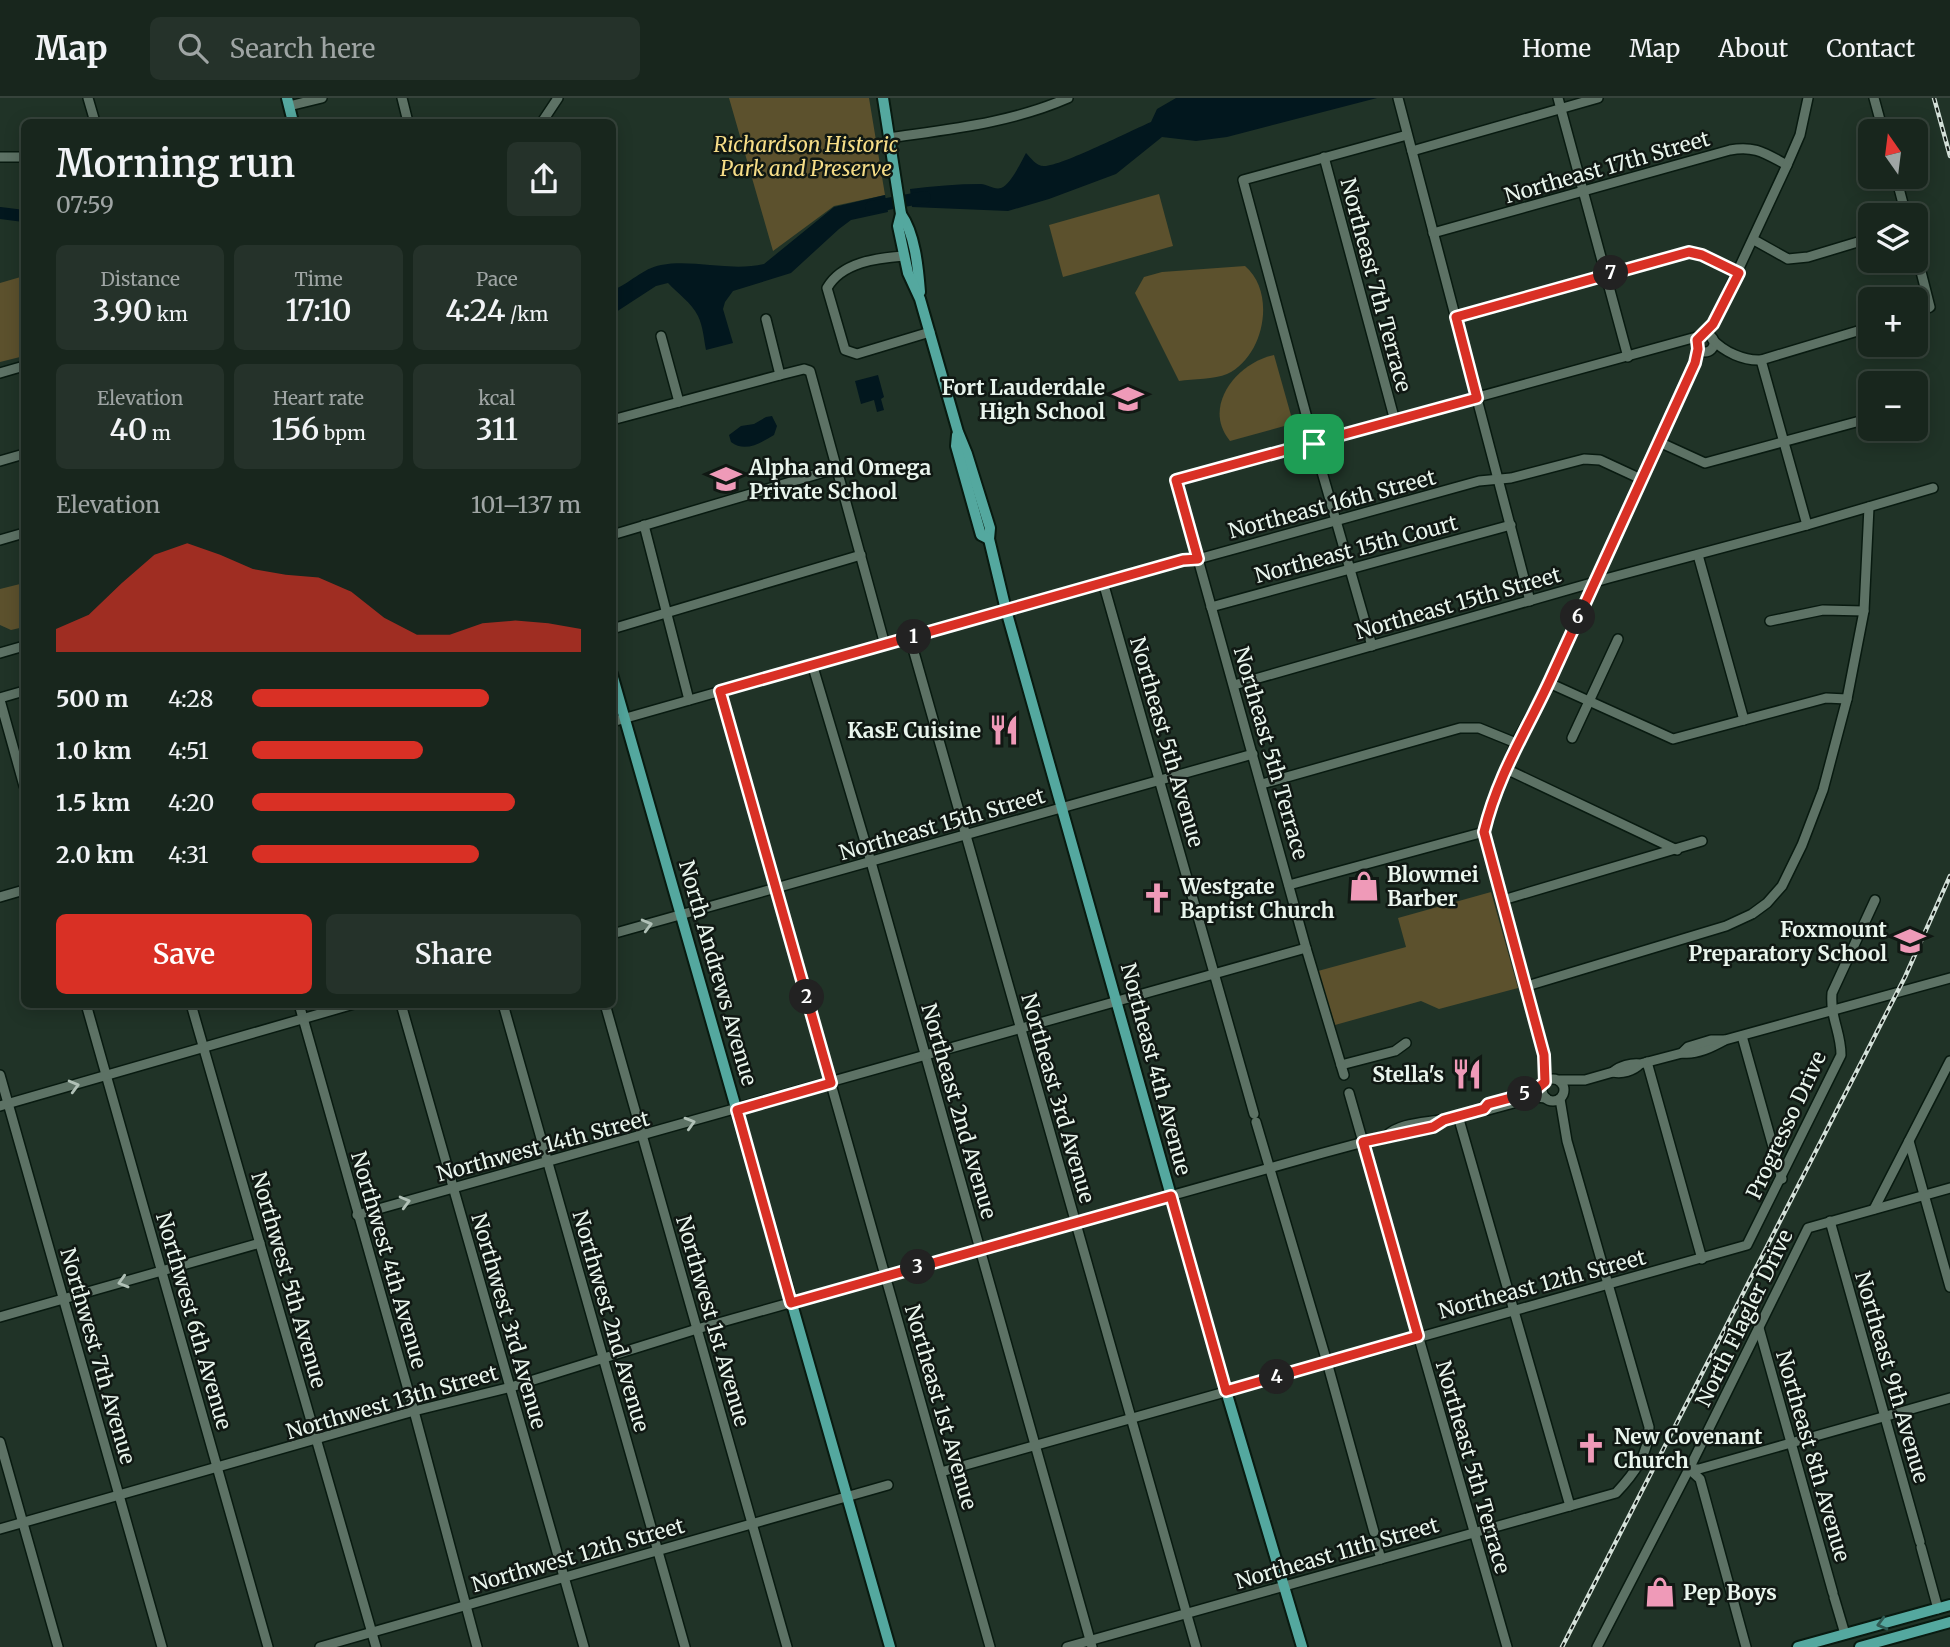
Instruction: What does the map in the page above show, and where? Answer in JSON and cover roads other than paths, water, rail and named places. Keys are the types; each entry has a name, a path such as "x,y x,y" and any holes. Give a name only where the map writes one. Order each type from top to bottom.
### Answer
{"main road":[{"path":"883,98 901,214 908,223 918,270 920,299"},
{"path":"288,102 292,119"},
{"name":"Northeast 4th Avenue","path":"901,214 898,226 908,273 920,299 958,432 956,446 981,534 989,539 1006,610 1226,1391 1302,1647"},
{"name":"North Andrews Avenue","path":"616,687 845,1497 890,1647"},
{"path":"1798,1647 1950,1605"},
{"path":"1861,1647 1947,1623 1950,1612"}],"street":[{"path":"88,98 94,119"},
{"path":"288,102 322,98"},
{"path":"402,98 407,119"},
{"path":"544,119 558,98"},
{"path":"889,138 995,122 1017,117 1068,98"},
{"path":"1398,98 1530,601"},
{"path":"1558,98 1628,356"},
{"path":"1412,151 1598,98"},
{"path":"1608,1284 1562,1122 1564,1120 1555,1097 1544,1084 1544,1055 1484,832 1491,804 1516,743 1549,683 1641,479 1754,240 1800,135 1808,98"},
{"path":"1874,98 1880,119"},
{"path":"1373,646 1314,444 1243,180 1408,135"},
{"name":"Northeast 17th Street","path":"1433,233 1745,147 1755,149 1787,165"},
{"path":"0,157 21,157"},
{"name":"Northeast 7th Terrace","path":"1324,157 1395,421"},
{"path":"1754,240 1788,259 1808,257 1858,242"},
{"path":"1456,317 1689,252 1702,255 1739,273"},
{"path":"904,256 878,258 853,266 831,282 827,288 839,334 845,350 857,354 930,332"},
{"path":"766,319 780,375"},
{"path":"1314,444 1683,341 1705,342 1750,361 1858,331"},
{"path":"662,336 679,402"},
{"path":"1761,360 1807,525"},
{"path":"0,373 21,367"},
{"path":"616,419 804,369 810,371 885,645"},
{"path":"1659,442 1705,463 1858,422"},
{"name":"Northeast 5th Terrace","path":"1314,444 1176,480 1344,1075"},
{"path":"0,461 21,455"},
{"name":"Northeast 16th Street","path":"616,721 813,667 1103,582 1337,522 1479,481 1511,478 1584,459 1600,460 1641,479"},
{"path":"616,534 838,468"},
{"name":"Northeast 15th Street","path":"1234,685 1933,488"},
{"path":"1527,986 1726,926 1752,914 1767,903 1782,886 1824,790 1847,699 1864,611 1869,507"},
{"path":"644,525 689,700"},
{"name":"Northeast 15th Court","path":"1212,607 1510,525"},
{"path":"0,540 21,534"},
{"path":"616,628 861,555"},
{"path":"1698,555 1744,720"},
{"name":"Northeast 5th Avenue","path":"1103,582 1381,1559"},
{"path":"1770,621 1823,610 1864,611"},
{"name":"Northeast 3rd Avenue","path":"910,638 1196,1647"},
{"path":"1572,738 1618,639"},
{"path":"0,653 21,647"},
{"name":"Northeast 2nd Avenue","path":"813,667 871,862 1091,1644"},
{"path":"1549,683 1673,739 1826,698 1847,699"},
{"name":"Northeast 1st Avenue","path":"720,691 990,1647"},
{"path":"21,692 0,699 21,775"},
{"path":"1262,784 1460,728 1479,728 1516,743"},
{"name":"Northeast 15th Street","path":"616,933 1253,754"},
{"path":"1506,769 1677,850"},
{"path":"1289,885 1484,832"},
{"path":"1503,900 1702,841"},
{"path":"0,897 21,891"},
{"path":"1831,1010 1832,993 1875,900"},
{"name":"Northwest 14th Street","path":"358,1215 1306,948"},
{"path":"1484,1109 1488,1104 1533,1092 1558,1079 1585,1080 1613,1072 1626,1065 1682,1053 1688,1047 1712,1040 1742,1036 1950,978"},
{"name":"Northwest 6th Avenue","path":"87,1008 268,1647"},
{"name":"Northwest 5th Avenue","path":"192,1008 376,1647"},
{"name":"Northwest 4th Avenue","path":"300,1008 414,1411 477,1647"},
{"path":"4,1105 341,1008"},
{"name":"Northwest 3rd Avenue","path":"402,1008 584,1647"},
{"name":"Northwest 2nd Avenue","path":"504,1008 685,1647"},
{"name":"Northwest 1st Avenue","path":"606,1008 787,1647"},
{"name":"Progresso Drive","path":"1747,1245 1782,1179 1841,1055 1841,1044 1831,1010"},
{"path":"1742,1036 1782,1179"},
{"path":"1341,1065 1395,1051 1406,1043"},
{"path":"1544,1055 1564,1085 1555,1097"},
{"path":"1874,1209 1950,1061"},
{"path":"1644,1063 1702,1258"},
{"name":"Northwest 7th Avenue","path":"0,1075 4,1105 64,1299 162,1647"},
{"path":"1484,1109 1535,1097 1555,1097 1584,1084 1585,1080"},
{"name":"Northeast 5th Terrace","path":"1349,1094 1507,1647"},
{"name":"Northwest 13th Street","path":"0,1529 414,1411 511,1387 696,1329 1363,1142 1433,1127 1444,1120 1484,1109"},
{"path":"1458,1116 1570,1506"},
{"path":"1909,1141 1950,1287"},
{"path":"1830,1221 1950,1188"},
{"name":"North Flagler Drive","path":"1597,1647 1689,1469 1808,1228 1830,1221"},
{"name":"Northeast 9th Avenue","path":"1830,1221 1938,1609"},
{"path":"0,1317 260,1243"},
{"name":"Northeast 12th Street","path":"941,1472 1747,1245"},
{"name":"Northeast 11th Street","path":"1067,1647 1091,1644 1185,1614 1616,1493 1640,1465 1649,1441 1649,1427 1608,1284"},
{"name":"Northeast 8th Avenue","path":"1759,1328 1845,1634"},
{"path":"1689,1469 1699,1469 1950,1398"},
{"path":"0,1442 58,1647"},
{"path":"1689,1469 1700,1479 1746,1647"},
{"path":"845,1497 888,1485"},
{"name":"Northwest 12th Street","path":"320,1647 845,1497"}],"water":[{"path":"1176,98 1377,98 1227,137 1196,141 1162,137 1116,174 1008,211 912,207 910,189 972,184 1001,188 1012,178 1026,153 1041,166 1064,161 1151,122 1157,109"},
{"path":"885,195 888,212 851,220 791,273 733,291 723,309 733,343 706,350 698,316 668,283 656,286 616,312 616,288 648,269 687,263 738,267 764,264 834,207"},
{"path":"878,375 884,397 881,399 884,410 877,412 874,400 861,404 855,381"},
{"path":"772,416 777,426 774,435 747,447 731,442 729,435 741,426"}],"waterway":[{"path":"871,207 925,197"},
{"path":"0,213 21,216"}],"railway":[{"path":"1934,98 1950,156"},
{"path":"1562,1647 1905,977 1950,876"}],"place":[{"name":"Fort Lauderdale High School","path":"1128,399"},
{"name":"Alpha and Omega Private School","path":"726,479"},
{"name":"KasE Cuisine","path":"1004,730"},
{"name":"Blowmei Barber","path":"1364,886"},
{"name":"Westgate Baptist Church","path":"1157,898"},
{"name":"Foxmount Preparatory School","path":"1910,941"},
{"name":"Stella's","path":"1467,1074"},
{"name":"New Covenant Church","path":"1591,1448"},
{"name":"Pep Boys","path":"1660,1592"}],"park label":[{"name":"Richardson Historic Park and Preserve","path":"806,156"}]}
